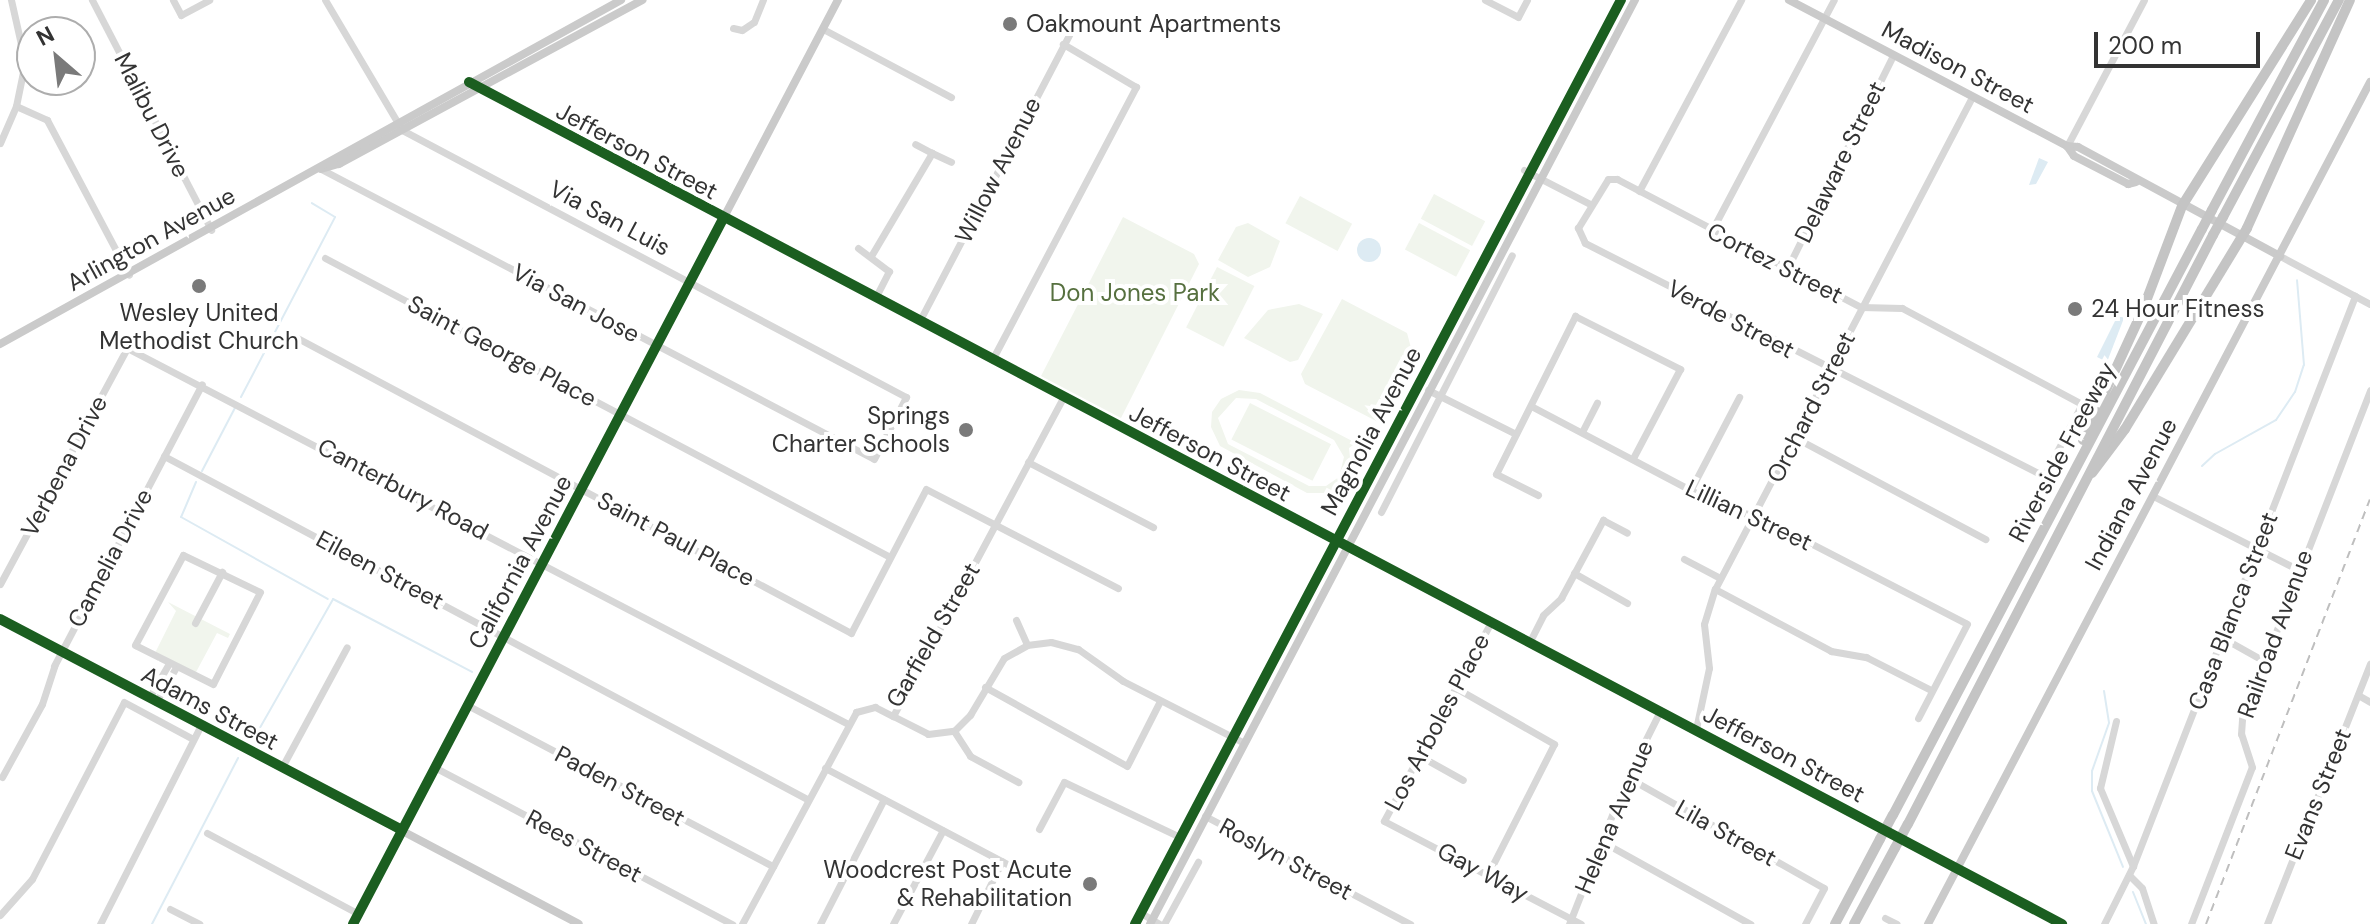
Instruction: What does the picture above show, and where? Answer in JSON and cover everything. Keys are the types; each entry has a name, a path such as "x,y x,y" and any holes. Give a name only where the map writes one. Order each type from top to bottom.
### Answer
{"highway":[{"path":"2080,458 2081,443 2142,312 2182,206 2311,0"},
{"name":"Riverside Freeway","path":"1835,924 2324,0"},
{"name":"Riverside Freeway","path":"1854,924 2339,0"},
{"path":"2085,480 2107,458 2242,237 2350,0"}],"main road":[{"name":"Arlington Avenue","path":"398,127 469,82 621,0"},
{"name":"Arlington Avenue","path":"0,344 321,169 333,156 478,87 642,0"},
{"name":"California Avenue","path":"353,924 838,0"},
{"name":"Magnolia Avenue","path":"1135,924 1526,171 1621,0"},
{"name":"Magnolia Avenue","path":"1156,923 1205,816 1635,0"},
{"name":"Madison Street","path":"1789,0 2067,146 2120,180 2136,182 2280,256"},
{"name":"Indiana Avenue","path":"1928,924 2370,82"},
{"name":"Adams Street","path":"0,620 579,924"}],"street":[{"path":"0,143 16,106 24,43 11,0"},
{"name":"Malibu Drive","path":"92,0 211,230"},
{"path":"173,0 181,15 209,0"},
{"path":"325,0 398,127"},
{"path":"733,28 742,30 754,22 763,0"},
{"path":"1485,0 1518,17 1527,0"},
{"path":"1639,191 1741,0"},
{"path":"1712,230 1834,0"},
{"path":"2067,146 2144,0"},
{"name":"Willow Avenue","path":"920,320 1076,21"},
{"path":"823,29 951,97"},
{"path":"992,360 1136,87 1063,44"},
{"name":"Delaware Street","path":"1787,269 1893,55"},
{"path":"491,94 488,88 495,78"},
{"name":"Jefferson Street","path":"469,82 2061,924"},
{"name":"Orchard Street","path":"1696,729 1709,668 1704,624 1715,589 1972,97"},
{"path":"16,106 47,120 129,275"},
{"name":"Via San Luis","path":"398,127 906,397 874,459"},
{"path":"915,144 951,162"},
{"path":"871,256 932,153"},
{"name":"Via San Jose","path":"321,169 874,459"},
{"path":"1526,171 1590,204"},
{"name":"Cortez Street","path":"1590,204 1608,179 1639,191 1861,307 1902,308 2082,404 2044,476"},
{"name":"Verde Street","path":"1590,204 1578,228 1585,243 1829,371 1862,382 2044,476"},
{"path":"858,248 889,271 876,297"},
{"path":"1381,512 1512,255"},
{"name":"Madison Street","path":"2280,256 2370,304"},
{"name":"Saint George Place","path":"325,258 890,557"},
{"name":"Casa Blanca Street","path":"2104,924 2133,866 2355,296"},
{"path":"1538,495 1496,474 1575,316 1680,369 1633,458"},
{"name":"Saint Paul Place","path":"288,333 851,633 890,557"},
{"name":"Canterbury Road","path":"127,348 202,384 848,724"},
{"name":"Verbena Drive","path":"0,584 127,348"},
{"name":"Camelia Drive","path":"2,777 42,704 61,652 202,384"},
{"path":"1428,390 1516,434"},
{"name":"Railroad Avenue","path":"2191,924 2252,767 2240,728 2370,390"},
{"path":"1691,489 1739,397"},
{"name":"Garfield Street","path":"848,724 866,707 893,716 1063,398"},
{"path":"1582,432 1597,403"},
{"name":"Lillian Street","path":"1531,406 1730,511 1756,515 1967,624 1931,690"},
{"path":"1794,437 1985,539"},
{"name":"Eileen Street","path":"164,456 807,799"},
{"path":"1028,462 1153,527"},
{"path":"890,557 926,489 1118,588"},
{"path":"2153,496 2299,570"},
{"name":"Los Arboles Place","path":"1529,643 1574,573 1603,520 1627,533"},
{"path":"183,555 222,572 260,592 213,684 172,667 135,645 183,555"},
{"path":"1684,559 1720,578"},
{"path":"195,623 222,572"},
{"path":"1574,573 1627,603"},
{"path":"1715,589 1831,651 1866,657 1931,690 1918,718"},
{"path":"1016,620 1027,645"},
{"name":"Los Arboles Place","path":"1384,821 1491,622"},
{"path":"2223,638 2264,661"},
{"path":"893,716 928,734 954,731 970,715 1004,658 1027,645 1071,646 1160,701 1244,743"},
{"path":"282,767 347,647"},
{"name":"Evans Street","path":"2267,924 2370,664"},
{"path":"153,700 172,667"},
{"path":"985,687 1127,766 1160,701"},
{"path":"1456,688 1554,744 1488,874"},
{"path":"2358,695 2370,702"},
{"path":"6,924 0,916 32,879 124,702 193,739"},
{"name":"Paden Street","path":"467,705 773,866"},
{"name":"Helena Avenue","path":"1570,921 1627,777 1660,711"},
{"path":"2116,721 2100,788 2133,866"},
{"path":"742,924 848,724"},
{"path":"100,924 201,725"},
{"path":"954,731 970,756 1018,782"},
{"path":"1420,756 1463,780"},
{"name":"Rees Street","path":"436,768 732,924"},
{"path":"825,768 1026,874"},
{"name":"Lila Street","path":"1627,777 1824,888 1805,924"},
{"path":"1039,829 1064,782 1180,837"},
{"path":"820,924 884,799"},
{"name":"Roslyn Street","path":"1205,816 1410,924"},
{"name":"Gay Way","path":"1384,821 1488,874 1570,921 1581,924"},
{"path":"893,924 943,830"},
{"path":"207,833 359,914"},
{"path":"1601,841 1750,924"},
{"path":"971,924 1002,861"},
{"path":"1141,913 1156,923 1198,862"},
{"path":"2129,875 2142,888 2154,924"},
{"path":"170,909 199,924"},
{"path":"1885,918 1897,924"}],"green space":[{"path":"1434,194 1485,221 1472,246 1421,219"},
{"path":"1300,196 1352,224 1338,251 1285,223"},
{"name":"Don Jones Park","path":"1123,217 1194,254 1199,264 1121,418 1041,376"},
{"path":"1248,223 1280,241 1270,267 1248,277 1218,260 1236,227"},
{"path":"1419,223 1470,250 1456,277 1405,249"},
{"path":"1217,267 1254,286 1224,347 1186,328"},
{"path":"1342,299 1407,333 1414,359 1380,423 1305,384 1301,374"},
{"path":"1299,304 1323,314 1298,360 1290,362 1244,338 1268,310"},
{"path":"1239,390 1260,393 1356,443 1349,448 1351,467 1341,485 1328,493 1307,493 1220,446 1211,427 1212,412 1221,399","holes":["1236,398 1256,399 1334,440 1344,457 1339,477 1326,486 1309,486 1228,444 1218,418"]},
{"path":"1250,403 1331,444 1312,481 1231,440"},
{"path":"168,602 230,634 228,638 217,633 195,674 155,653 176,611"}],"shaded area":[{"path":"2039,158 2048,162 2036,184 2029,185"},
{"path":"1369,238 1377,242 1381,250 1377,258 1369,262 1361,258 1357,250 1361,242"},
{"path":"2118,315 2124,318 2107,362 2097,357"}],"waterway":[{"path":"241,397 335,217 312,203"},
{"path":"2202,466 2215,454 2276,420 2295,392 2304,365 2297,280"},
{"path":"202,471 235,408"},
{"path":"196,482 181,517 328,599"},
{"path":"253,740 333,599 472,672"},
{"path":"2104,691 2109,723 2092,771 2092,791 2123,867"},
{"path":"152,924 238,758"},
{"path":"2133,892 2146,924"}],"railway":[{"path":"2206,924 2370,500"}],"cycle path":[{"path":"1135,924 1621,0"},
{"path":"469,82 2062,924"},
{"path":"353,924 723,219"},
{"path":"0,619 402,830"}],"place":[{"name":"Oakmount Apartments","path":"1010,24"},
{"name":"Wesley United Methodist Church","path":"199,286"},
{"name":"24 Hour Fitness","path":"2075,309"},
{"name":"Springs Charter Schools","path":"966,430"},
{"name":"Woodcrest Post Acute & Rehabilitation","path":"1090,884"}]}
